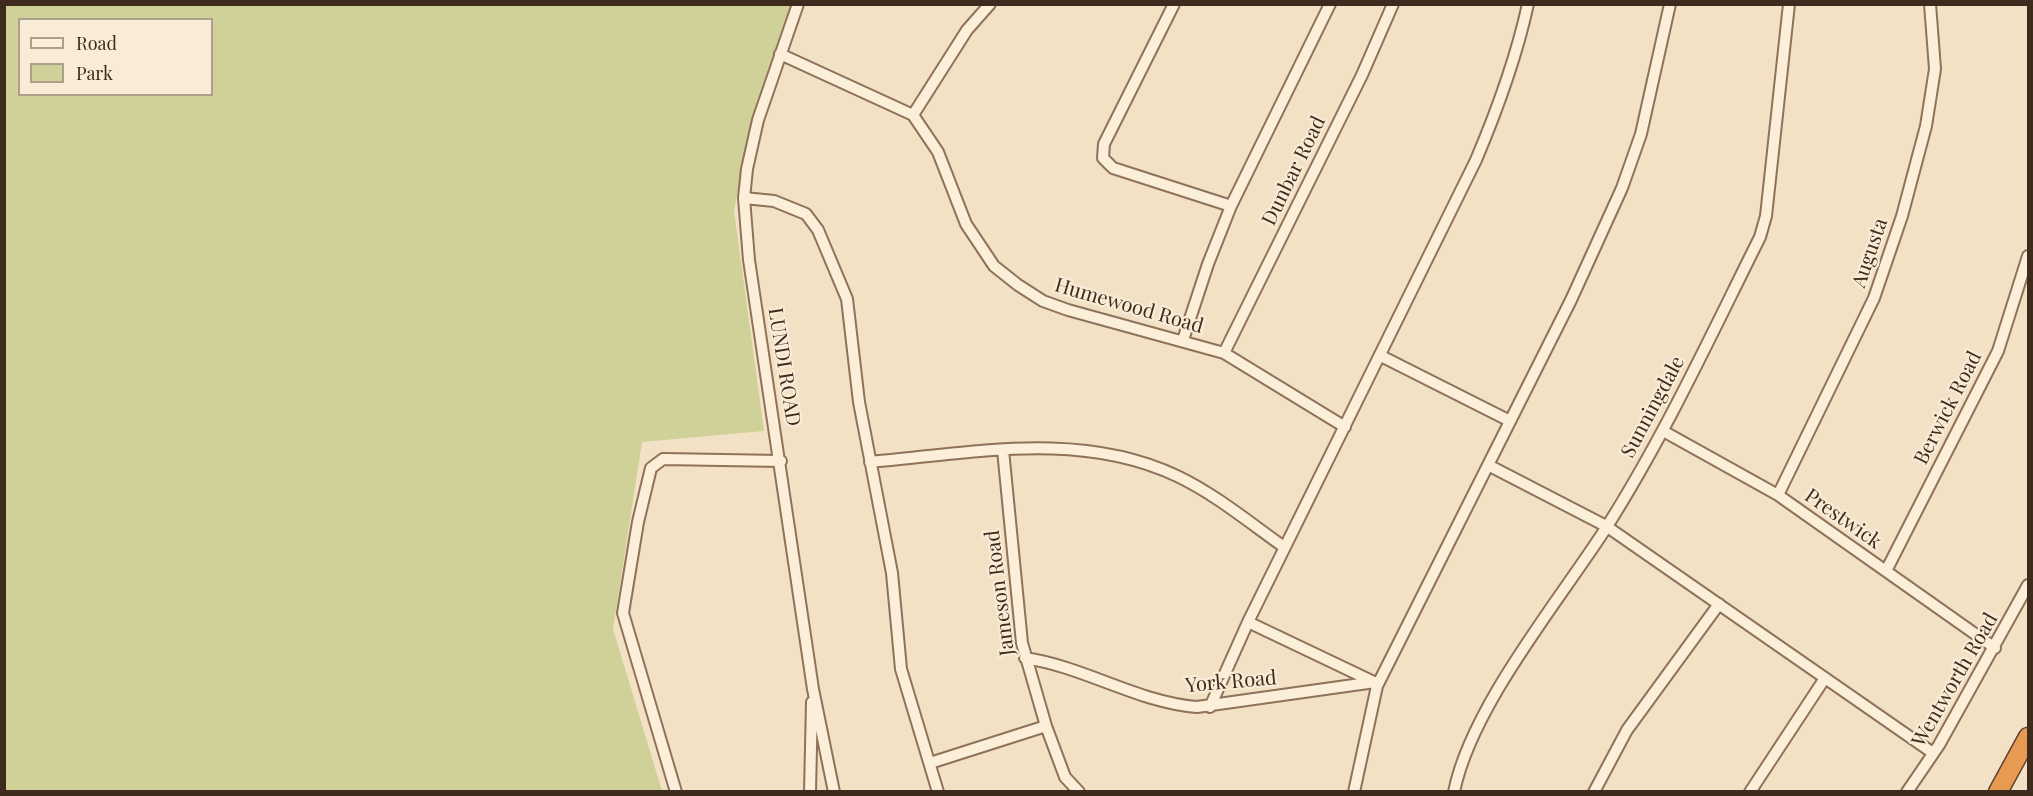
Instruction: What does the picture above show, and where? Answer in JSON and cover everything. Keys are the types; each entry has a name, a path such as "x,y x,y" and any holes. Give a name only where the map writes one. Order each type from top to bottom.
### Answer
{"highway":[{"path":"1998,792 2028,737"}],"street":[{"name":"LUNDI ROAD","path":"798,4 758,120 744,198 749,260 781,461 813,689 834,792"},
{"path":"780,54 913,115 962,38 990,4"},
{"path":"1174,4 1104,144 1103,158 1113,168 1231,206"},
{"path":"1183,340 1208,264 1231,206 1330,4"},
{"name":"Dunbar Road","path":"1224,353 1362,75 1393,4"},
{"path":"1210,706 1284,547 1381,356 1500,104 1518,52 1528,4"},
{"path":"1354,792 1376,684 1571,300 1622,188 1641,134 1670,4"},
{"name":"Sunningdale","path":"1454,792 1472,740 1494,698 1606,526 1663,431 1763,227 1789,4"},
{"name":"Augusta","path":"1778,495 1874,298 1902,216 1926,126 1935,69 1930,4"},
{"name":"Humewood Road","path":"913,115 938,152 966,224 994,266 1043,301 1224,353 1345,427"},
{"path":"744,198 774,201 797,209 812,221 847,299 858,402 892,573 901,669 938,792"},
{"name":"Berwick Road","path":"1886,571 1998,351 2028,256"},
{"path":"1381,356 1510,421"},
{"name":"Prestwick","path":"1663,431 1778,495 1995,648"},
{"path":"870,462 1044,446 1078,449 1166,471 1188,482 1284,547"},
{"name":"Jameson Road","path":"1003,450 1017,600 1025,658 1065,777 1079,792"},
{"path":"676,792 623,613 638,522 651,468 663,459 781,461"},
{"path":"1488,465 1606,526 1933,753"},
{"name":"Wentworth Road","path":"1907,792 1933,753 1995,648 2028,585"},
{"path":"1594,792 1627,730 1719,604"},
{"path":"1248,622 1376,684"},
{"name":"York Road","path":"1025,658 1062,667 1177,706 1210,706 1376,684"},
{"path":"1750,792 1825,678"},
{"name":"LUNDI ROAD","path":"810,792 813,689"},
{"path":"930,763 1046,726"}],"green space":[{"path":"5,5 795,5 752,122 734,211 764,431 642,442 613,629 662,791 5,792"}]}
